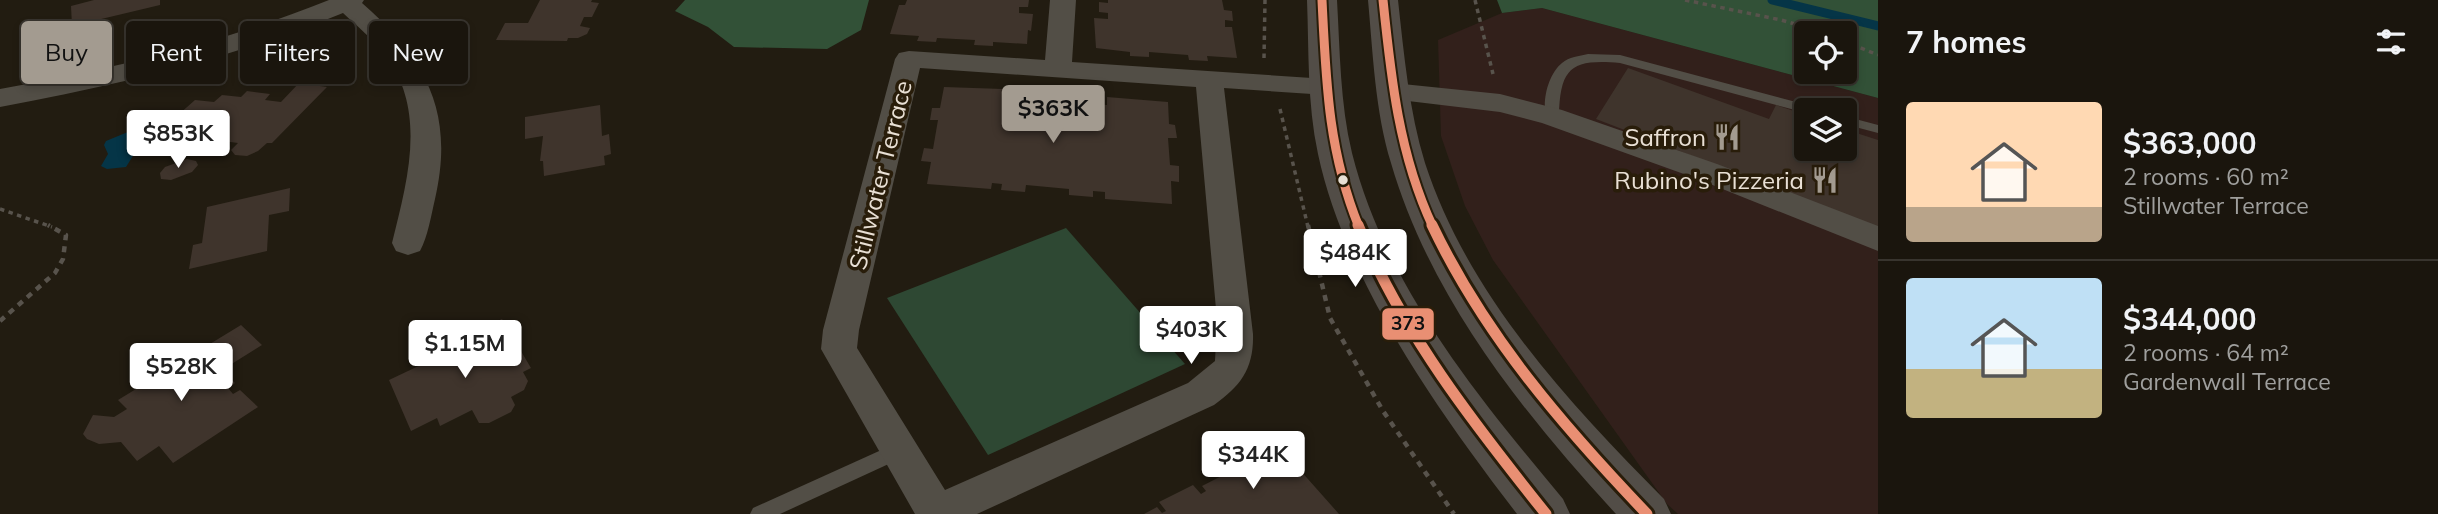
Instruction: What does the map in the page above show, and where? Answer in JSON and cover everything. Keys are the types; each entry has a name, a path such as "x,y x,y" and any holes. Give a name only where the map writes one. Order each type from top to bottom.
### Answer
{"street":[{"path":"1059,67 1063,0"},
{"path":"1322,0 1333,144 1348,199 1376,265 1408,326 1466,412 1546,514"},
{"path":"1383,0 1393,92 1409,165 1429,219 1467,289 1513,358 1571,431 1647,514"},
{"path":"0,98 195,54 349,1 387,40 408,69 420,99 426,135 424,175 408,243"},
{"name":"Stillwater Terrace","path":"937,514 839,349 841,330 909,59 1059,67 1327,88"},
{"path":"937,514 1201,394 1223,379 1230,369 1236,359 1235,320 1209,79"},
{"path":"1393,92 1500,103 1552,116 1706,171 1878,239"}],"lane":[{"path":"1552,116 1552,96 1564,65 1576,58 1592,56 1620,59 1794,106"},
{"path":"1857,123 1878,129"},
{"path":"760,514 899,450"}],"path":[{"path":"1265,0 1264,64 1275,86 1329,317 1383,411 1454,514"},
{"path":"1475,0 1494,78 1490,82"},
{"path":"1685,0 1794,24"},
{"path":"1857,46 1878,55"},
{"path":"0,209 45,223 66,235 63,258 55,273 0,321"}],"shaded area":[{"path":"1542,8 1794,76 1794,84 1826,84 1878,98 1878,514 1678,514 1667,504 1493,260 1465,206 1441,136 1438,40 1502,13"}],"green space":[{"path":"685,0 869,0 861,30 827,49 734,47 708,27 675,11"},
{"path":"1497,0 1878,0 1878,98 1826,84 1857,84 1857,21 1794,21 1794,76 1542,8 1502,13"},
{"path":"1066,228 1185,364 988,455 887,298"}],"water":[{"path":"153,125 158,132 138,148 126,167 107,169 101,166 108,154 104,145 106,141 140,127"}],"building":[{"path":"94,0 160,0 160,5 93,21 72,21 71,6"},
{"path":"540,0 592,0 591,2 599,3 592,17 584,17 580,26 590,28 587,34 578,38 568,38 567,41 496,40 505,23 528,23"},
{"path":"907,0 1029,0 1028,7 1019,7 1019,13 1033,14 1031,31 1028,30 1027,44 993,42 993,46 974,45 975,40 937,38 936,42 917,41 919,36 890,34 899,5 905,5"},
{"path":"1108,0 1222,0 1224,10 1232,11 1233,21 1225,20 1225,27 1232,27 1237,58 1207,56 1208,61 1189,60 1188,55 1149,52 1149,57 1130,56 1130,52 1096,48 1094,18 1108,19 1108,13 1099,12 1099,2 1108,3"},
{"path":"1628,68 1769,119 1776,105 1794,111 1794,161 1857,161 1857,133 1878,140 1878,227 1596,119"},
{"path":"298,84 327,87 272,143 267,143 247,156 235,155 231,150 238,143 223,141 218,147 191,143 200,135 161,130 195,100 214,102 222,95 241,97 247,91 270,94 265,100 281,102"},
{"path":"944,87 1003,89 1002,97 1013,98 1013,93 1036,95 1035,100 1074,103 1074,98 1095,99 1095,104 1107,105 1107,97 1168,102 1169,124 1175,125 1177,138 1168,138 1170,165 1179,166 1179,182 1171,181 1172,204 1105,199 1105,192 1093,191 1093,197 1069,195 1069,189 1026,185 1025,192 1001,190 1002,184 992,183 991,189 927,184 931,162 921,161 924,148 933,149 938,120 930,120 932,108 940,108"},
{"path":"600,105 602,136 609,134 611,154 604,156 605,165 544,176 543,161 540,161 543,136 525,139 525,117"},
{"path":"187,159 196,161 198,165 192,172 171,180 161,179 160,173 165,167"},
{"path":"290,188 289,211 269,215 267,251 189,269 193,245 202,243 207,207"},
{"path":"502,319 531,368 523,372 528,381 524,390 511,397 515,405 511,412 489,423 479,423 472,410 440,426 437,418 411,431 389,380 465,344 462,337"},
{"path":"241,325 262,345 222,370 235,383 228,388 233,394 240,390 258,407 173,463 159,446 137,461 121,442 99,444 87,439 83,434 93,415 114,417 127,409 118,400"},
{"path":"1276,443 1339,514 1144,514 1157,507 1162,513 1166,511 1159,502 1193,485 1201,494 1206,491 1202,486 1243,465 1240,461"}],"waterway":[{"path":"1772,0 1878,26"}],"transit line":[{"name":"373","path":"1322,0 1331,135 1350,203 1369,252 1393,299 1450,389 1546,514"},
{"name":"373","path":"1383,0 1398,122 1408,162 1426,212 1449,261 1506,352 1574,436 1647,514"}],"place":[{"name":"Saffron","path":"1727,137"},
{"name":"Rubino's Pizzeria","path":"1825,180"}]}
